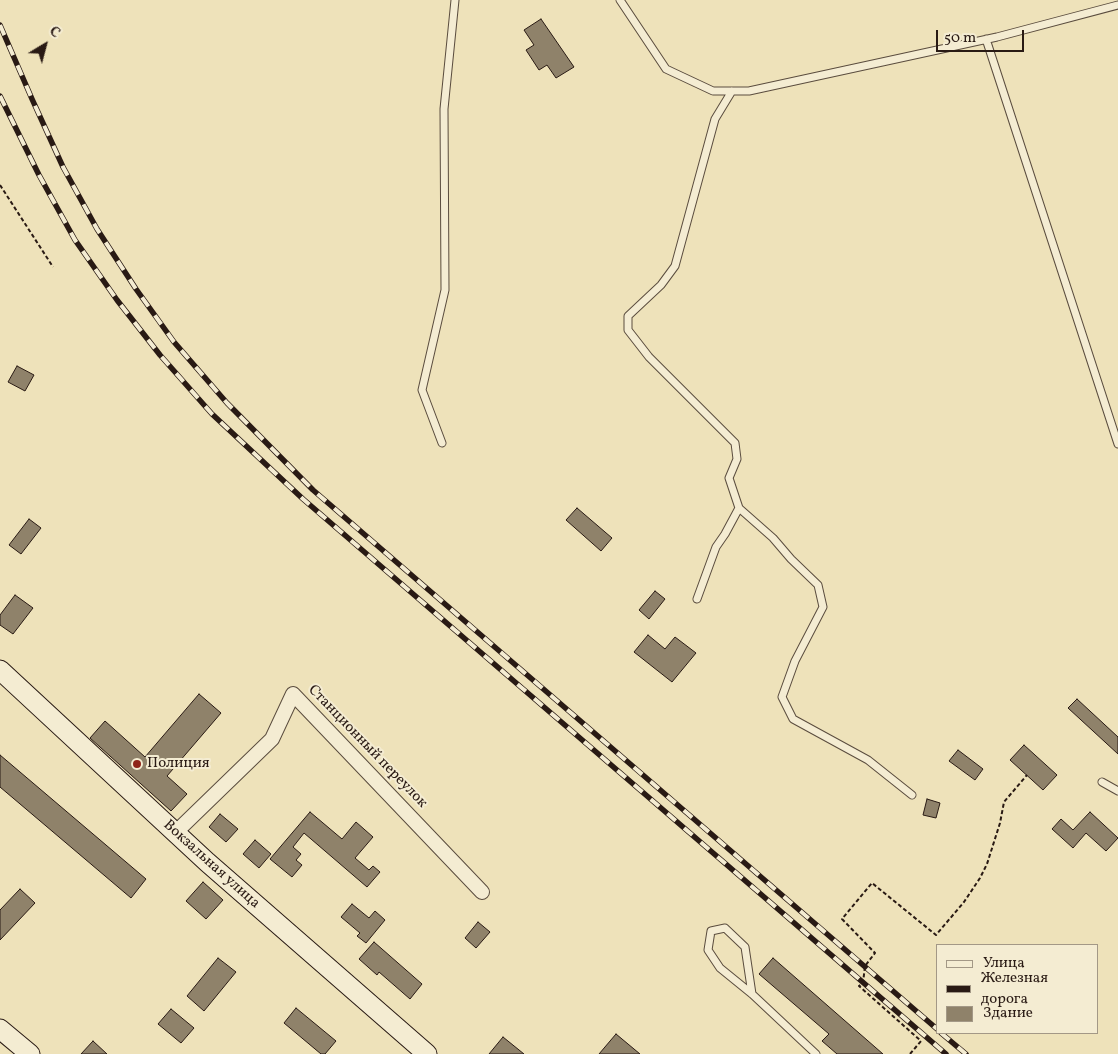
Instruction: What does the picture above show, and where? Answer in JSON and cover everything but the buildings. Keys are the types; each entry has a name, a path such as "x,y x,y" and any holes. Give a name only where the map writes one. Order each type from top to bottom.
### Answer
{"street":[{"name":"Вокзальная улица","path":"0,670 214,869 427,1054"},
{"name":"Станционный переулок","path":"175,832 272,739 294,694 482,892"},
{"path":"0,1029 30,1054"}],"lane":[{"path":"442,443 422,390 445,290 444,109 454,0"},
{"path":"620,0 666,69 713,91 732,92 749,92 986,39 1118,5"},
{"path":"986,39 1118,444"},
{"path":"732,92 715,119 675,266 660,285 628,316 628,330 649,357 735,443 737,459 729,478 739,508 772,538 818,586 823,608 795,661 782,697 793,719 868,760 912,795"},
{"path":"697,599 716,547 739,508"},
{"path":"1102,782 1118,792"},
{"path":"752,994 745,947 725,928 710,931 708,950 720,968 752,994 816,1054"}],"path":[{"path":"0,185 53,267"},
{"path":"910,1054 920,1041 859,986 863,982 864,966 875,953 842,919 872,882 936,935 964,902 980,878 1000,824 1004,802 1027,775"}],"railway":[{"path":"0,25 63,167 97,229 136,289 174,342 227,403 313,490 936,1028"},
{"path":"0,96 39,175 75,240 117,300 160,355 212,414 303,499 946,1054"},
{"path":"942,1034 966,1054"}],"place":[{"name":"Полиция","path":"137,764"}]}
